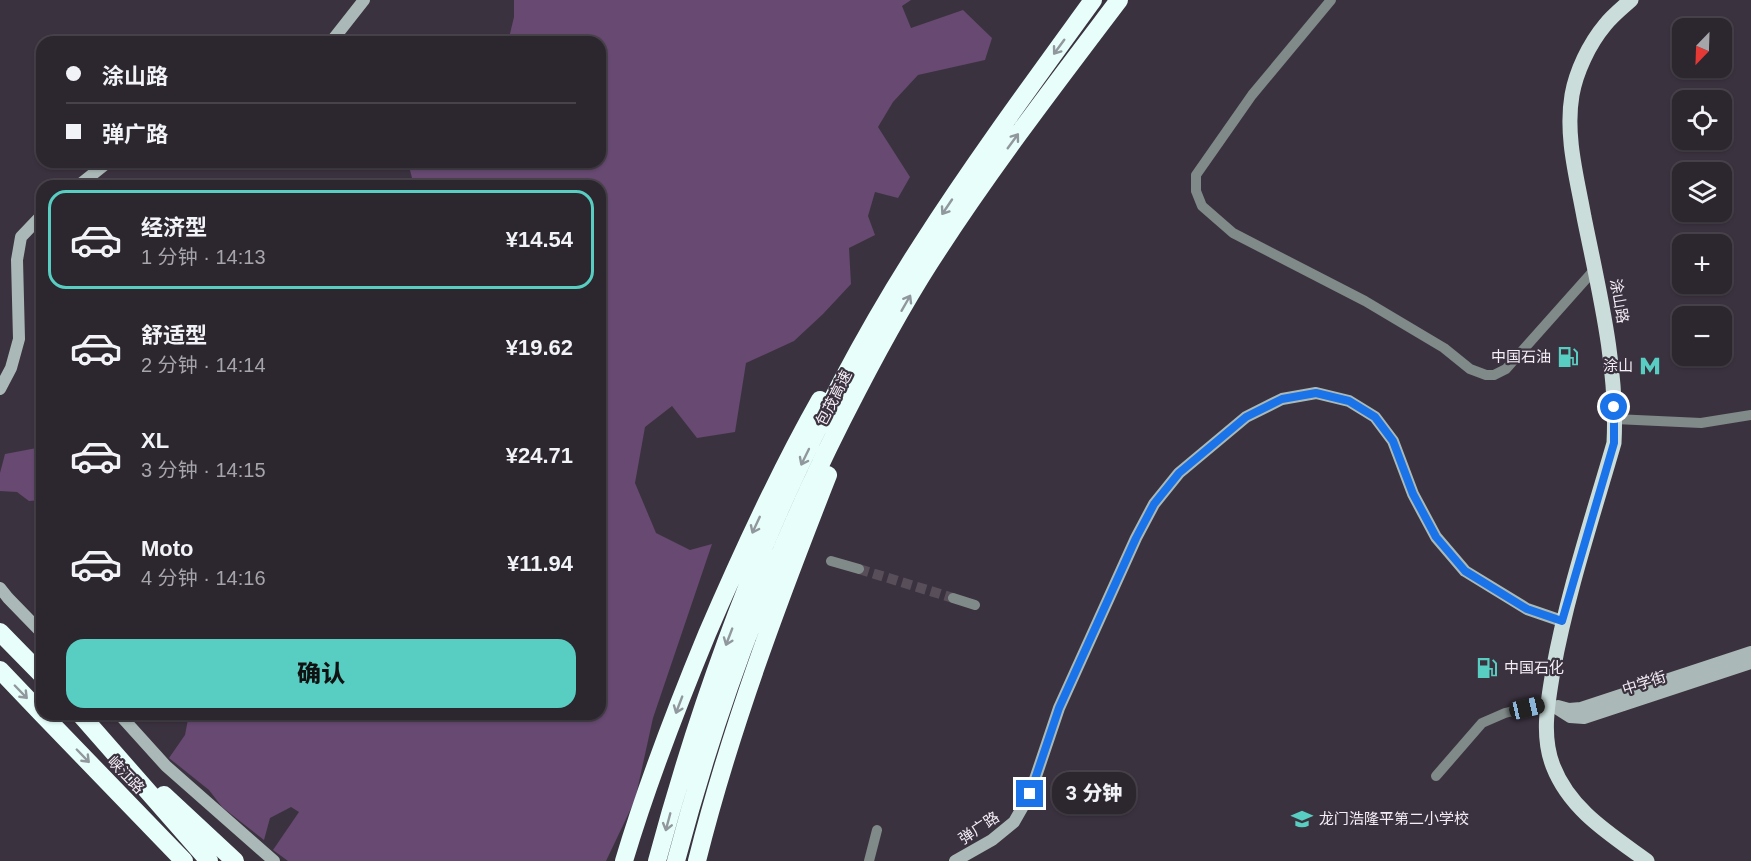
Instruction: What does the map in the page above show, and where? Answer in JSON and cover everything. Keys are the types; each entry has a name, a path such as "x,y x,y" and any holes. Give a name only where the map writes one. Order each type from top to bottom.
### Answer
{"highway":[{"name":"包茂高速","path":"657,861 697,726 723,652 756,568 816,434 922,244 990,144 1094,0"},
{"name":"包茂高速","path":"676,861 712,735 766,589 823,460 877,354 950,232 1010,145 1119,0"},
{"path":"614,861 639,809 714,618 786,462 824,393 892,295"},
{"path":"697,861 715,790 768,629 877,354"},
{"path":"0,632 36,669"},
{"name":"峡江路","path":"0,670 36,708"},
{"name":"峡江路","path":"48,720 184,861"},
{"name":"峡江路","path":"86,720 210,861"},
{"path":"98,732 235,861"},
{"path":"624,861 639,809"}],"main road":[{"name":"涂山路","path":"1631,0 1604,26 1589,48 1572,94 1572,153 1603,309 1615,419 1614,443 1562,621 1548,703 1546,735 1552,765 1570,797 1591,820 1647,861"}],"street":[{"path":"336,36 364,0"},
{"path":"1331,0 1252,95 1196,175 1196,191 1202,206 1233,233 1365,301 1444,348 1470,369 1486,375 1494,375 1506,369 1595,269"},
{"path":"86,180 100,168"},
{"path":"0,389 12,368 19,339 17,260 21,237 36,221"},
{"name":"弹广路","path":"955,861 992,840 1014,822 1030,794 1059,708 1136,538 1154,504 1179,473 1246,417 1282,399 1316,393 1349,401 1375,417 1393,441 1413,494 1436,537 1465,571 1527,609 1562,621"},
{"path":"1615,419 1701,423 1751,414"},
{"path":"831,561 859,569"},
{"path":"0,588 36,627"},
{"path":"953,598 975,605"},
{"name":"中学街","path":"1436,776 1482,723 1505,713 1548,703 1569,709 1581,708 1751,652"},
{"name":"中学街","path":"1548,703 1570,717 1584,718 1751,663"},
{"path":"124,720 166,766 274,861"},
{"path":"869,861 877,830"}],"shaded area":[{"path":"514,0 911,0 902,6 911,28 963,10 992,38 985,60 918,75 893,102 878,127 910,177 898,198 875,192 868,216 875,235 849,248 851,284 794,341 746,363 735,432 697,438 672,406 645,427 635,483 656,533 690,550 712,544 653,718 635,800 606,861 288,861 273,850 299,812 291,807 270,818 264,840 222,807 209,790 169,758 185,735 188,720 606,720 606,180 412,180 410,168 606,168 606,36 509,36 514,17"},
{"path":"36,448 36,500 29,501 17,492 0,491 0,473 5,454"}],"tunnel":[{"path":"859,569 953,598"}],"place":[{"name":"中国石油","path":"1568,357"},
{"name":"涂山","path":"1650,366"},
{"name":"中国石化","path":"1487,668"},
{"name":"龙门浩隆平第二小学校","path":"1302,819"}],"route":[{"path":"1030,794 1059,708 1136,538 1154,504 1179,473 1246,417 1282,399 1316,393 1349,401 1375,417 1393,441 1413,494 1436,537 1465,571 1527,609 1562,621 1614,443 1614,407"}]}
